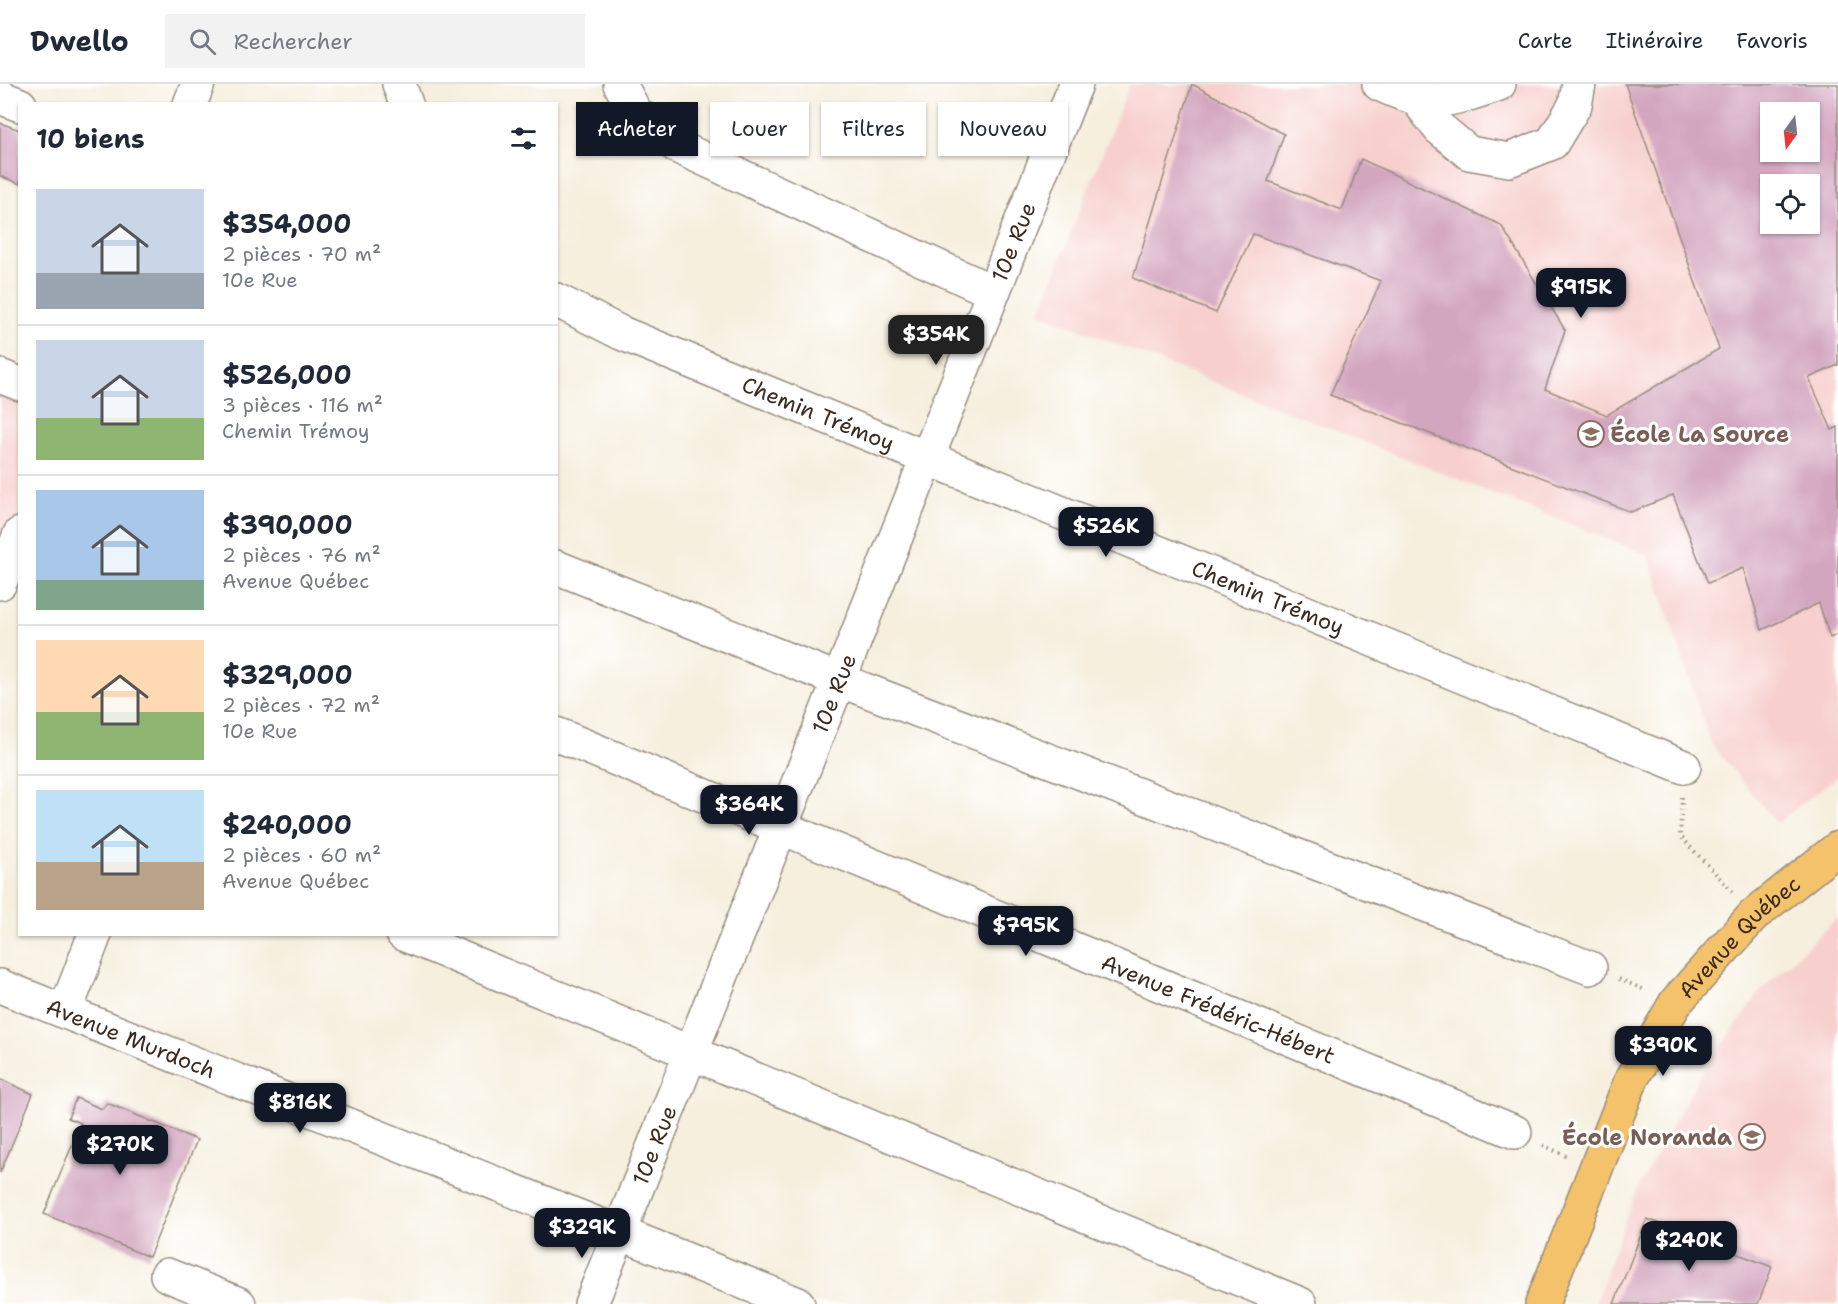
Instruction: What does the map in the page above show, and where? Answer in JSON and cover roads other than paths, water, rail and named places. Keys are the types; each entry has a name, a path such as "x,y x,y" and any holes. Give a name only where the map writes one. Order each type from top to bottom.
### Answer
{"main road":[{"name":"Avenue Québec","path":"1542,1304 1632,1078 1676,1002 1755,914 1838,848"}],"street":[{"path":"191,102 198,84"},
{"path":"399,84 405,102"},
{"path":"620,84 635,112 678,147 993,292"},
{"name":"10e Rue","path":"591,1304 1076,84"},
{"path":"1379,84 1403,95 1439,102 1499,84"},
{"path":"1416,98 1439,128 1469,153 1509,160 1552,143 1575,105 1579,84"},
{"path":"0,97 18,104"},
{"name":"Chemin Trémoy","path":"558,301 621,333 1684,767"},
{"path":"0,376 18,383"},
{"path":"0,584 18,539"},
{"path":"558,568 839,680 1590,968"},
{"name":"Avenue Frédéric-Hébert","path":"558,735 1515,1132"},
{"path":"65,1012 94,936"},
{"path":"408,936 1300,1304"},
{"name":"Avenue Murdoch","path":"0,986 798,1304"},
{"path":"167,1275 239,1304"}],"place":[{"name":"École La Source","path":"1591,434"},
{"name":"École Noranda","path":"1752,1137"}]}
